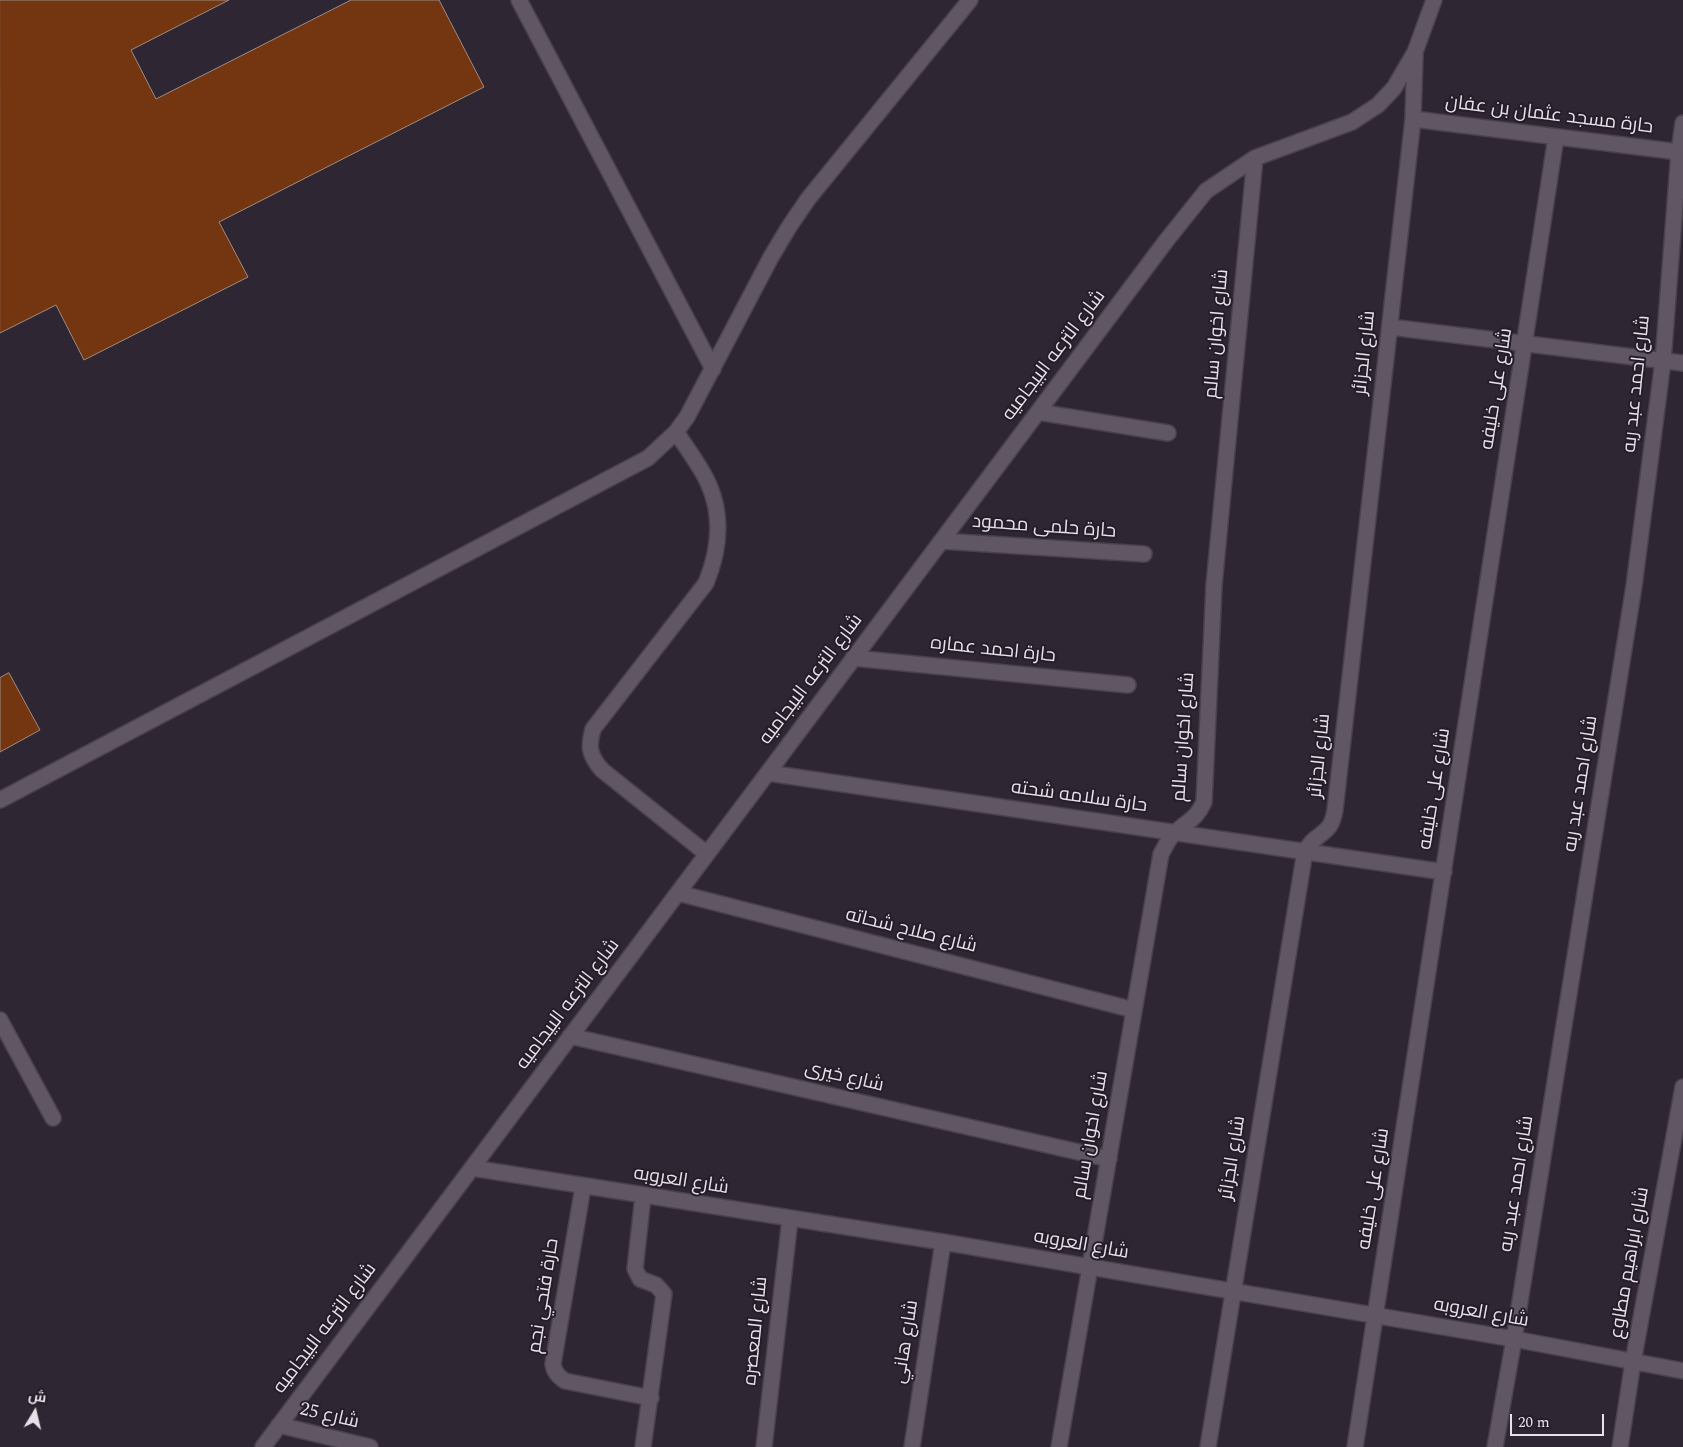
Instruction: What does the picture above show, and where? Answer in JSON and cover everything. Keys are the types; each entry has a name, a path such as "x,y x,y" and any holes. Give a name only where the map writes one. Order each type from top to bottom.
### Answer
{"street":[{"path":"519,0 713,370"},
{"path":"0,800 648,458 676,432 687,417 771,257 808,199 970,0"},
{"name":"شارع الترعه البيجاميه","path":"263,1447 1166,241 1206,191 1255,158 1352,122 1378,105 1394,88 1415,52 1434,0"},
{"name":"شارع الجزائر","path":"1208,1447 1305,851 1314,840 1330,828 1334,819 1413,119 1415,52"},
{"name":"حارة مسجد عثمان بن عفان","path":"1413,119 1679,152"},
{"name":"شارع احمد عبد ربه","path":"1495,1447 1514,1339 1632,596 1663,361 1679,152 1683,123"},
{"name":"شارع على خليفه","path":"1355,1447 1556,137"},
{"name":"شارع اخوان سالم","path":"1059,1447 1161,854 1170,838 1200,812 1204,802 1214,585 1255,158"},
{"path":"1390,327 1683,363"},
{"path":"1038,412 1168,433"},
{"path":"676,432 709,483 714,499 718,516 718,533 713,568 706,583 593,729 590,739 590,750 594,760 602,770 707,854"},
{"name":"حارة حلمى محمود","path":"941,541 1144,554"},
{"name":"حارة احمد عماره","path":"853,658 1128,685"},
{"name":"حارة سلامه شحته","path":"768,773 1444,872"},
{"name":"شارع صلاح شحاته","path":"678,893 1134,1010"},
{"path":"0,1020 53,1118"},
{"name":"شارع خيرى","path":"570,1036 1109,1159"},
{"name":"شارع ابراهيم مطاوع","path":"1620,1447 1633,1362 1683,1087"},
{"name":"شارع العروبه","path":"472,1168 943,1242 1375,1317 1514,1339 1683,1371"},
{"name":"حارة فتحي نجم","path":"583,1186 553,1364 554,1369 556,1374 564,1380 651,1398"},
{"path":"643,1196 634,1263 635,1269 640,1279 656,1285 664,1294 643,1447"},
{"name":"شارع المعصره","path":"764,1447 790,1219"},
{"name":"شارع هاني","path":"912,1447 943,1242"},
{"name":"شارع 25","path":"280,1425 370,1447"}],"building":[{"path":"0,0 229,0 131,50 156,99 351,0 439,0 484,87 219,222 248,277 84,360 56,305 0,333"},
{"path":"9,673 40,730 0,752 0,678"}]}
